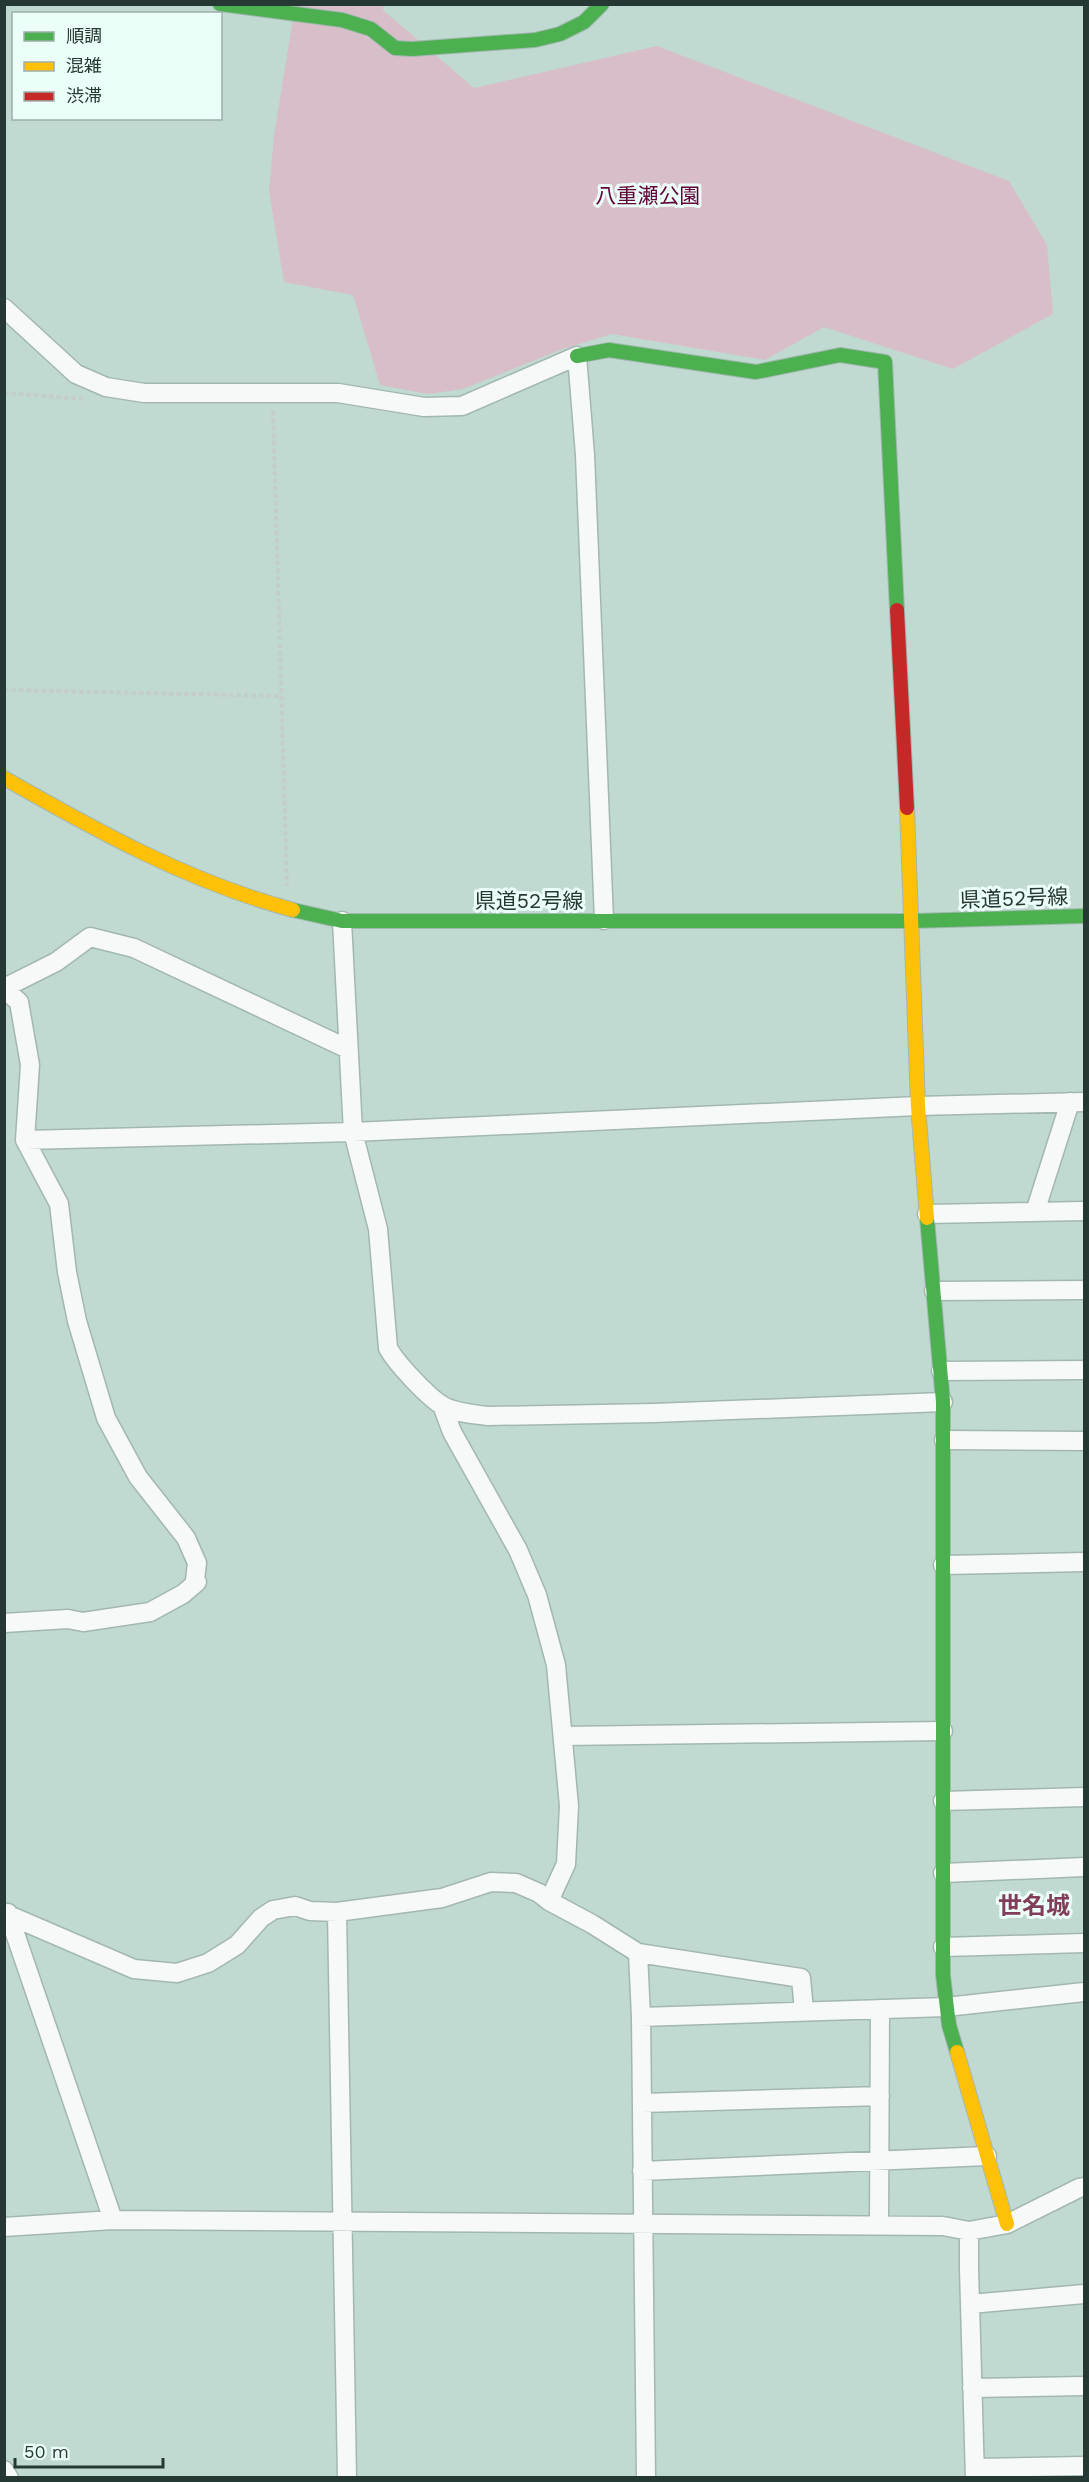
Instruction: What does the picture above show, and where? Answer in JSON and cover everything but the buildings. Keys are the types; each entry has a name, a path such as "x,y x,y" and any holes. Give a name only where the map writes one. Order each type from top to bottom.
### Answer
{"street":[{"path":"220,4 342,20 371,29 395,48 412,49 535,40 560,34 584,22 602,4"},
{"path":"4,308 76,374 106,387 144,393 338,393 424,407 462,406 577,356 609,350 756,372 840,355 885,362 912,921 918,1106 944,1402 943,1947 946,2007 949,2025 1007,2224"},
{"path":"577,356 585,467 604,920"},
{"name":"県道52号線","path":"4,778 176,870 226,890 342,921 912,921 1084,916"},
{"path":"342,921 353,1132 378,1230 388,1348 395,1361 442,1405 463,1413 488,1416 654,1413 944,1402"},
{"path":"4,1623 68,1619 83,1622 150,1612 183,1594 197,1582 195,1580 197,1563 186,1538 138,1477 106,1418 77,1321 58,1204 26,1140 30,1065 19,1002 4,988 56,962 90,937 134,948 348,1049"},
{"path":"26,1140 353,1132 918,1106 1077,1102 1035,1212"},
{"path":"927,1214 1084,1211"},
{"path":"934,1291 1084,1290"},
{"path":"941,1371 1084,1370"},
{"path":"442,1405 452,1432 518,1550 537,1595 556,1665 569,1806 566,1864 549,1901"},
{"path":"944,1440 1084,1441"},
{"path":"943,1565 1084,1562"},
{"path":"562,1736 943,1731"},
{"path":"943,1801 1084,1797"},
{"path":"943,1873 1084,1867"},
{"path":"6,1913 134,1969 177,1973 208,1963 237,1945 261,1918 273,1910 295,1906 310,1911 337,1912 442,1898 491,1882 516,1883 539,1893 549,1901 592,1923 638,1953 801,1978 804,2012"},
{"path":"337,1912 347,2478"},
{"path":"6,1913 113,2220"},
{"path":"943,1947 1084,1943"},
{"path":"638,1953 641,2017 646,2478"},
{"path":"641,2017 946,2007 1084,1992"},
{"path":"879,2226 880,2009"},
{"path":"642,2103 880,2096"},
{"path":"642,2171 987,2156"},
{"path":"4,2227 113,2220 943,2226 969,2231 1007,2224 1084,2187"},
{"path":"969,2231 975,2473 1084,2466"},
{"path":"970,2304 1084,2294"},
{"path":"972,2388 1084,2386"},
{"path":"4,2469 9,2478"}],"path":[{"path":"273,394 288,908"},
{"path":"4,690 282,696"}],"green space":[{"name":"八重瀬公園","path":"384,4 383,10 474,88 657,46 1009,181 1047,245 1053,314 953,369 824,327 765,360 612,334 563,349 463,389 428,394 380,385 353,295 284,282 269,191 274,136 295,5"}],"traffic: fast":[{"path":"220,4 342,20 371,29 395,48 412,49 535,40 560,34 584,22 602,4"},
{"path":"577,356 609,350 756,372 840,355 885,362 897,610"},
{"path":"293,910 342,921 912,921 1084,916"},
{"path":"927,1218 943,1402 943,1975 949,2025 957,2052"}],"traffic: slow":[{"path":"4,778 109,836 180,870 293,910"},
{"path":"907,808 918,1106 927,1218"},
{"path":"957,2052 1007,2224"}],"traffic: jam":[{"path":"897,610 907,808"}],"district":[{"name":"世名城","path":"1034,1906"}]}
